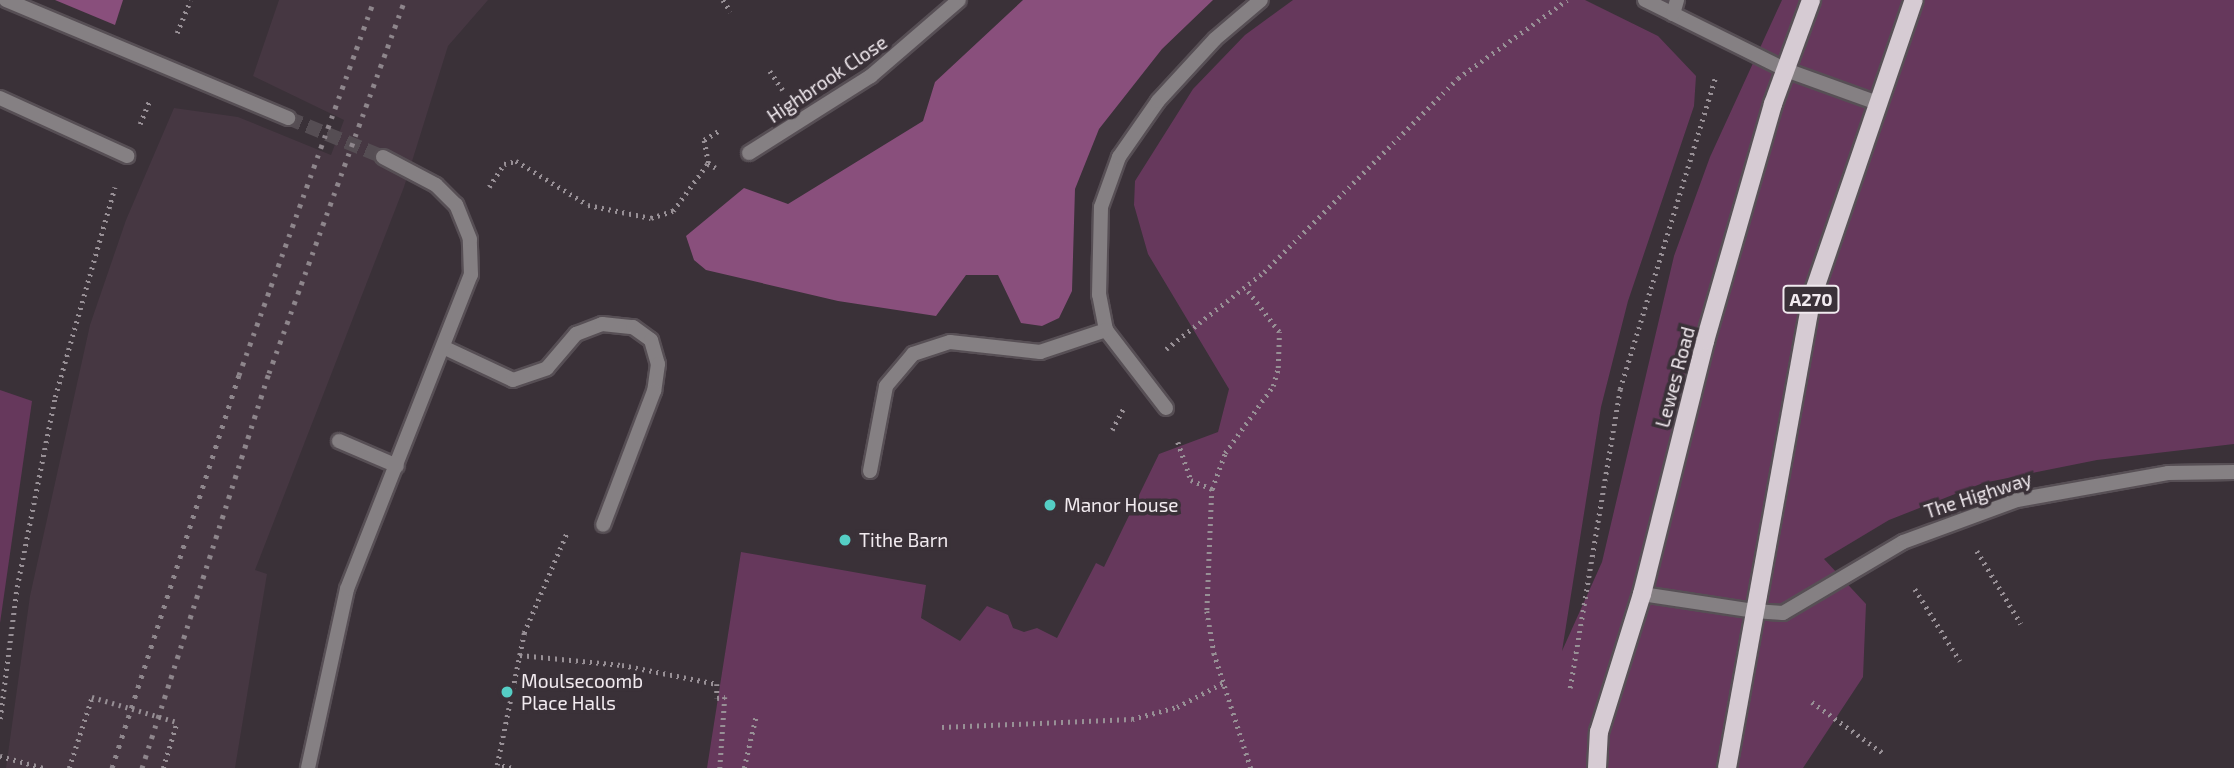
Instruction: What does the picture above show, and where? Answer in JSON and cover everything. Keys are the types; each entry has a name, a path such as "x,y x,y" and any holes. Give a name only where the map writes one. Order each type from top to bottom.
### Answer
{"main road":[{"name":"Lewes Road","path":"1597,768 1599,732 1642,594 1705,341 1786,70 1811,0"},
{"name":"A270","path":"1727,768 1811,300 1875,102 1914,0"}],"street":[{"path":"6,0 288,118"},
{"path":"1166,408 1106,330 1097,232 1116,164 1179,77 1261,0"},
{"path":"1645,0 1675,7 1786,70 1875,102"},
{"name":"Highbrook Close","path":"749,153 871,76 953,2"},
{"path":"0,98 127,156"},
{"path":"308,768 347,589 445,348 471,275 465,220 436,185 383,157"},
{"path":"445,348 513,380 547,368 576,334 594,326 623,325 651,340 658,364 654,391 603,525"},
{"path":"870,471 886,386 913,354 950,342 1040,352 1106,330"},
{"path":"339,441 397,466"},
{"name":"The Highway","path":"1642,594 1783,613 1903,542 2017,500 2168,473 2234,472"}],"path":[{"path":"723,0 731,12"},
{"path":"1112,430 1159,354 1246,289 1458,78 1567,0"},
{"path":"1569,698 1620,389 1728,37"},
{"path":"0,719 17,587 55,397 127,156 164,64"},
{"path":"770,71 784,91"},
{"path":"465,220 504,164 516,161 588,205 651,218 673,211 708,163 719,170 749,153"},
{"path":"1246,289 1279,332 1278,368 1273,386 1225,453 1212,489 1204,572 1223,683 1251,768"},
{"path":"1166,408 1191,480 1212,489"},
{"path":"510,768 497,765 520,655 533,611 575,514 603,525"},
{"path":"1977,550 2021,624"},
{"path":"1915,589 1961,661"},
{"path":"520,655 622,665 717,684 717,698 725,697 720,768"},
{"path":"942,727 1132,719 1177,707 1223,683"},
{"path":"69,768 92,697 177,722 163,768"},
{"path":"1812,702 1882,752"},
{"path":"744,768 756,716"},
{"path":"0,757 44,768"}],"shaded area":[{"path":"55,0 123,0 115,25"},
{"path":"279,0 488,0 448,46 404,187 255,570 267,574 235,768 6,768 30,596 90,325 126,220 174,108 238,117 331,155 344,120 253,76"},
{"path":"1023,0 1213,0 1162,49 1099,129 1075,189 1072,291 1059,318 1042,326 1021,323 998,275 966,275 936,316 838,301 706,270 694,260 686,236 744,188 788,204 923,121 935,82"},
{"path":"1293,0 1585,0 1658,36 1696,76 1694,106 1628,301 1601,407 1562,651 1602,562 1674,256 1710,157 1782,0 2234,0 2234,444 2097,460 1983,483 1889,520 1824,559 1866,604 1863,677 1803,768 707,768 741,552 926,585 921,618 960,641 987,606 1008,615 1013,628 1024,632 1037,628 1057,638 1096,563 1104,567 1159,454 1218,432 1229,389 1148,254 1134,205 1135,181 1193,89 1245,35"},
{"path":"0,390 32,401 0,623"}],"tunnel":[{"path":"288,118 383,157"}],"railway":[{"path":"112,768 239,375 374,0"},
{"path":"142,768 269,373 405,0"}],"place":[{"name":"Manor House","path":"1050,505"},
{"name":"Tithe Barn","path":"845,540"},
{"name":"Moulsecoomb Place Halls","path":"507,692"}]}
